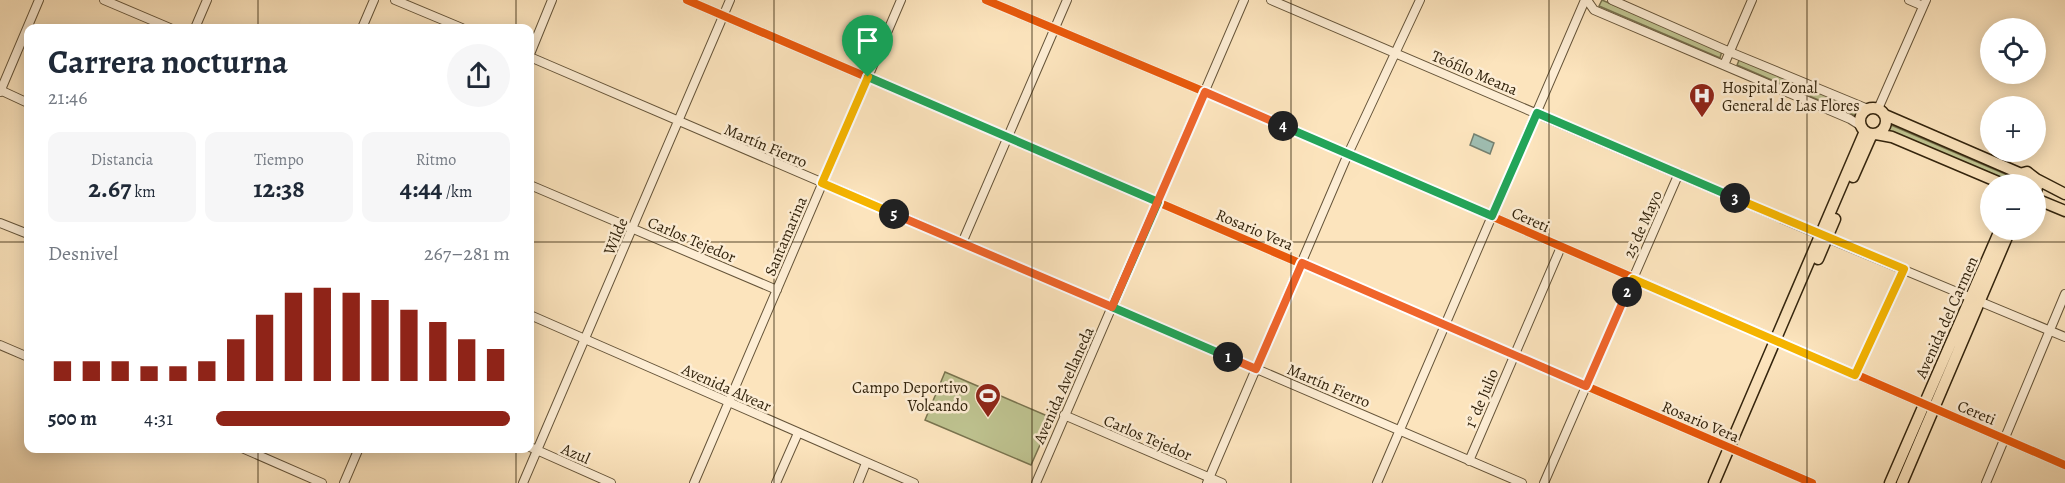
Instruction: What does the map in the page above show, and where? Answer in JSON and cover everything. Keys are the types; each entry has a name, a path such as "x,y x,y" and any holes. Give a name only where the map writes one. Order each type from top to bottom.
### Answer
{"main road":[{"path":"1868,131 1885,127 1877,111"},
{"path":"1714,483 1732,449 1779,342 1868,131 1862,114 1877,111 2019,173 2030,174"},
{"path":"1868,131 1892,137 1980,174"},
{"path":"2046,184 2065,194"},
{"path":"2046,203 2065,211"},
{"name":"Avenida del Carmen","path":"1890,483 1929,406 1975,299 1996,240"},
{"name":"Avenida del Carmen","path":"1975,299 2005,240"},
{"name":"Avenida del Carmen","path":"1902,483 1929,406"},
{"path":"1722,483 1732,449"}],"street":[{"path":"29,24 39,0"},
{"path":"104,0 161,24"},
{"path":"197,24 207,0"},
{"path":"364,24 374,0"},
{"path":"395,0 452,24"},
{"path":"534,46 552,0"},
{"name":"Rosario Vera","path":"687,0 1812,483"},
{"name":"Wilde","path":"534,447 586,339 730,0"},
{"name":"Santamarina","path":"694,483 901,0"},
{"name":"Cereti","path":"986,0 1205,92 2065,465"},
{"path":"962,243 1067,0"},
{"name":"Avenida Avellaneda","path":"1036,483 1244,0"},
{"name":"Teófilo Meana","path":"1271,0 2065,337"},
{"path":"1208,480 1348,154 1420,0"},
{"path":"1377,483 1586,0 1594,10 1850,119 1868,131"},
{"path":"1612,0 1730,52 1877,111 1925,3 1909,0"},
{"path":"1724,65 1752,0"},
{"path":"24,35 0,91 24,100"},
{"name":"Martín Fierro","path":"534,58 1522,483"},
{"name":"25 de Mayo","path":"1544,483 1679,173"},
{"name":"Carlos Tejedor","path":"534,186 777,290"},
{"path":"0,223 24,232"},
{"name":"1° de Julio","path":"1469,460 1561,247"},
{"path":"1855,375 1904,269"},
{"path":"1986,483 2065,294"},
{"name":"Avenida Alvear","path":"534,317 914,483"},
{"path":"0,345 24,355"},
{"name":"Carlos Tejedor","path":"1064,415 1208,480 1222,483"},
{"path":"776,483 798,433"},
{"name":"Azul","path":"534,449 611,483"},
{"path":"253,453 322,483"},
{"path":"344,483 357,453"},
{"name":"Wilde","path":"523,483 532,453"},
{"path":"858,483 866,463"}],"green space":[{"path":"1602,0 1722,51 1720,58 1599,6"},
{"path":"1740,58 1861,110 1858,117 1737,65"},
{"path":"1891,125 2005,174 1988,174 1888,131"},
{"name":"Campo Deportivo Voleando","path":"945,372 1052,418 1031,465 925,420"}],"shaded area":[{"path":"1474,134 1494,143 1490,154 1470,145"}],"cycle path":[{"path":"687,0 1812,483"},
{"path":"986,0 1205,92 2065,465"}],"place":[{"name":"Hospital Zonal General de Las Flores","path":"1702,119"},
{"name":"Campo Deportivo Voleando","path":"988,419"}],"route":[{"path":"868,77 822,183 1112,307 1135,255 1158,202 1205,92 1492,216 1537,113 1904,269 1855,375 1633,279 1586,386 1302,263 1256,369 1112,307 1158,202 868,77"}]}
